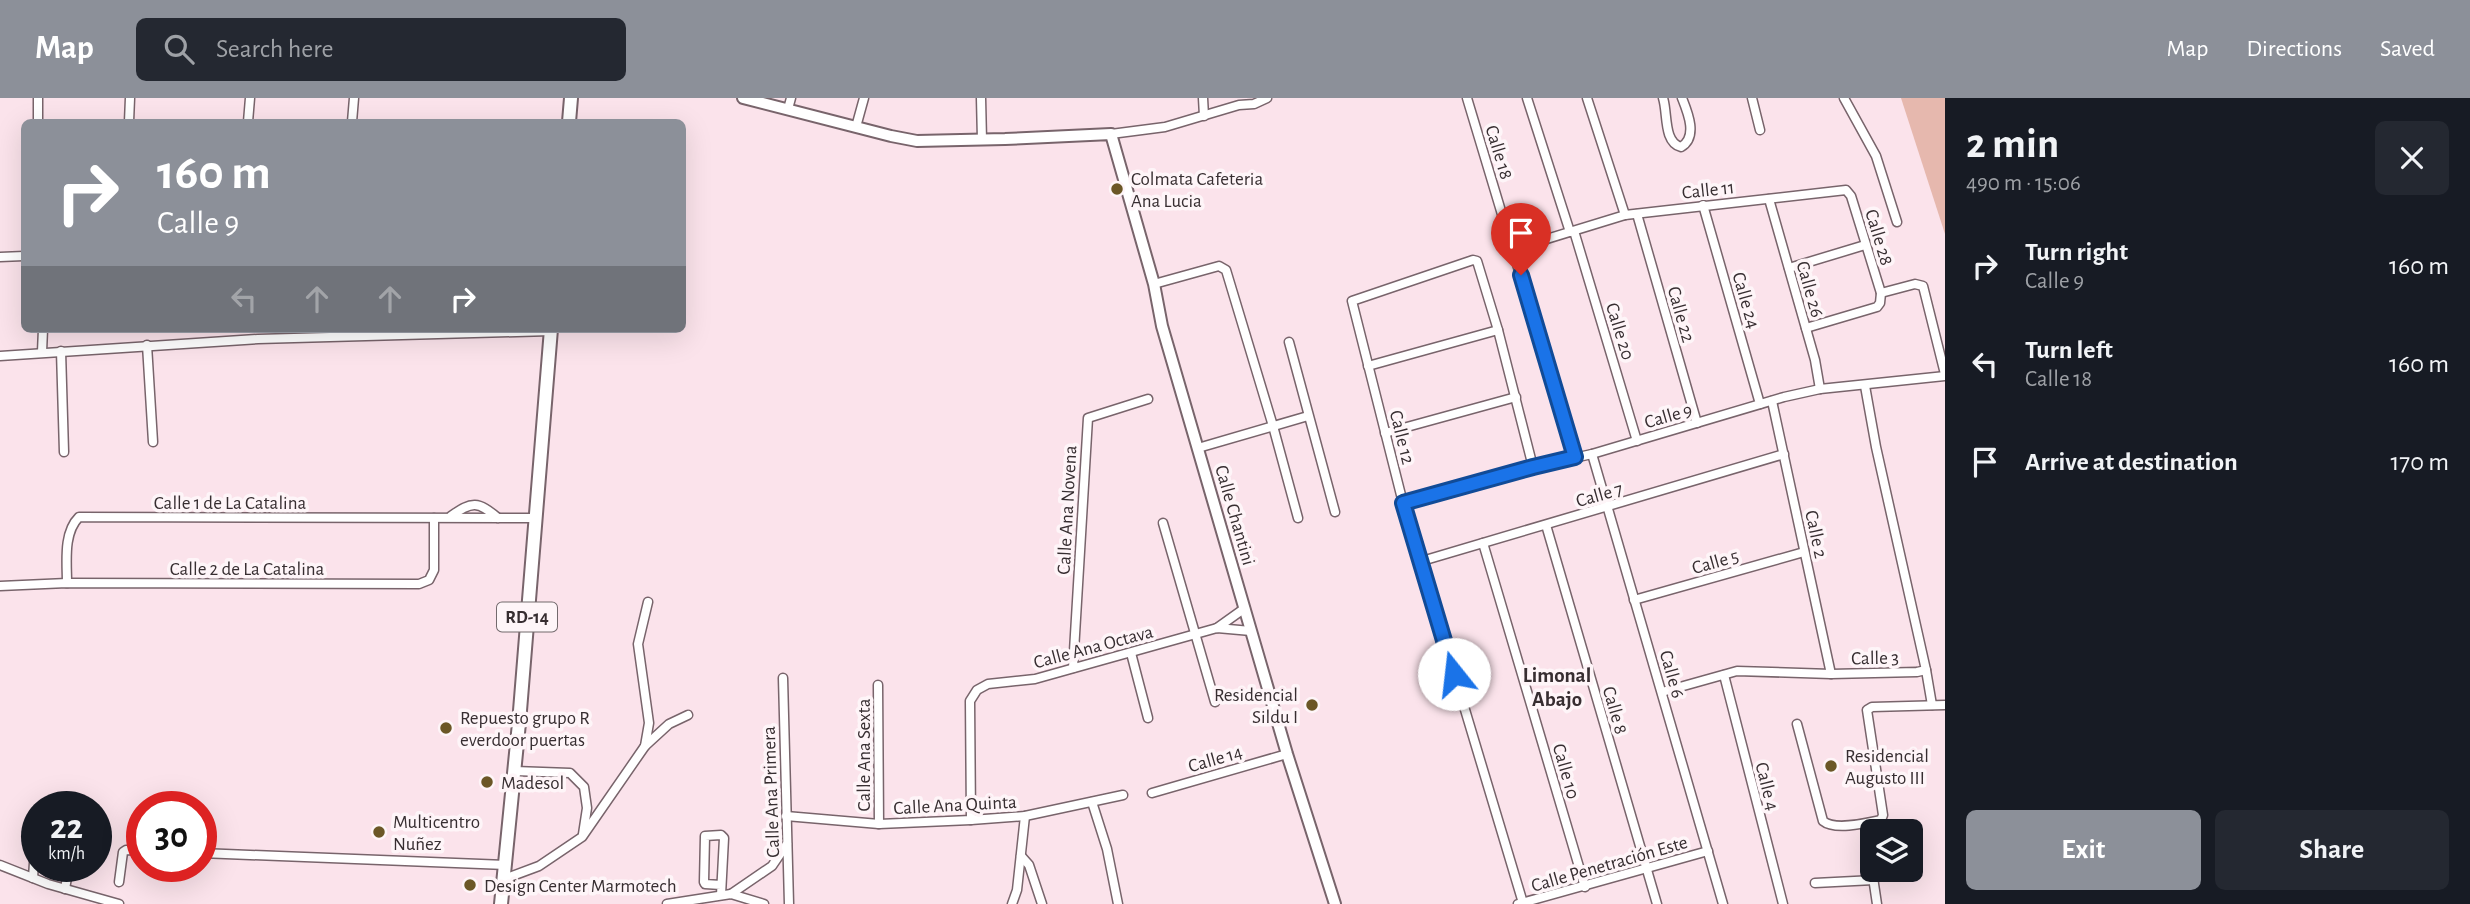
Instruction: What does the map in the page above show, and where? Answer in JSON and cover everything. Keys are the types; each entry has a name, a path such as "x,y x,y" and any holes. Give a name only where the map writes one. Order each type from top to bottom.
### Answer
{"main road":[{"path":"569,119 570,98"},
{"name":"RD-14","path":"502,904 551,333"}],"street":[{"path":"38,98 38,119"},
{"path":"129,119 130,98"},
{"path":"248,119 250,98"},
{"path":"352,119 354,98"},
{"path":"743,98 790,104 856,127 917,141 1111,134 1165,127 1242,102 1254,104 1266,98"},
{"path":"856,127 864,98"},
{"path":"981,98 982,140"},
{"path":"1203,98 1204,116"},
{"name":"Calle 18","path":"1467,98 1575,457"},
{"name":"Calle 20","path":"1527,98 1637,441"},
{"path":"1587,98 1625,215"},
{"path":"1663,98 1670,141 1681,147 1688,143 1691,135 1682,98"},
{"path":"1752,98 1760,130"},
{"path":"1844,98 1876,156 1897,222"},
{"name":"Calle Chantini","path":"1111,134 1154,284 1162,326 1287,754 1335,904"},
{"name":"Calle 11","path":"1514,249 1625,215 1848,191"},
{"name":"Calle 28","path":"1848,191 1881,293"},
{"name":"Calle 26","path":"1769,199 1806,328 1820,389"},
{"name":"Calle 24","path":"1703,205 1760,404"},
{"name":"Calle 22","path":"1637,214 1697,423"},
{"path":"1789,268 1865,245"},
{"path":"0,257 21,256"},
{"name":"Calle 12","path":"1498,330 1479,264 1473,260 1352,301 1403,503 1521,904"},
{"path":"1154,284 1219,267 1226,270 1298,518"},
{"path":"1806,328 1877,307 1881,293 1921,284 1945,375"},
{"path":"1368,366 1498,330 1533,467"},
{"path":"42,352 43,333"},
{"path":"0,356 262,334 336,333"},
{"path":"1289,342 1335,512"},
{"path":"147,345 153,442"},
{"path":"61,351 64,452"},
{"name":"Calle 9","path":"1403,503 1533,467 1592,454 1820,389 1945,375"},
{"name":"Calle 3","path":"1662,692 1747,671 1832,674 1926,670 1865,386"},
{"path":"1385,433 1516,397"},
{"name":"Calle Ana Novena","path":"1073,668 1088,418 1148,399"},
{"name":"Calle 2","path":"1772,401 1832,674"},
{"path":"1198,448 1308,416"},
{"name":"Calle 6","path":"1592,454 1723,904"},
{"name":"Calle 7","path":"1422,561 1784,454"},
{"path":"451,516 472,504 486,508 498,518"},
{"path":"451,516 535,518"},
{"name":"Calle 1 de La Catalina","path":"67,583 69,535 72,523 79,517 451,516"},
{"name":"Calle 2 de La Catalina","path":"0,586 67,583 419,584 429,580 434,570 434,518"},
{"path":"1163,523 1215,702"},
{"name":"Calle 8","path":"1546,525 1657,904"},
{"name":"Calle 10","path":"1483,543 1585,887"},
{"name":"Calle 5","path":"1634,600 1804,552"},
{"path":"645,746 649,723 639,644 648,602"},
{"name":"Calle Ana Octava","path":"971,820 970,701 977,690 988,684 1035,679 1217,628 1245,608"},
{"name":"Calle Ana Octava","path":"1217,628 1251,631"},
{"path":"1131,653 1148,719"},
{"path":"1926,670 1932,705"},
{"name":"Calle 4","path":"1724,675 1783,904"},
{"name":"Calle Ana Primera","path":"783,678 789,904"},
{"name":"Calle Ana Sexta","path":"878,685 879,824"},
{"path":"1881,819 1883,815 1867,710 1945,705"},
{"path":"505,879 539,866 582,837 645,746 669,724 688,715"},
{"path":"1797,724 1823,821 1830,826 1860,824"},
{"name":"Calle 14","path":"1152,793 1287,754"},
{"path":"515,771 570,773 584,787 587,808 582,837"},
{"name":"Calle Ana Quinta","path":"786,816 879,824 971,820 1025,816 1123,795"},
{"path":"1092,802 1107,849 1118,904"},
{"path":"1012,904 1017,890 1025,816"},
{"path":"721,885 704,882 705,836 708,835 723,836 721,895"},
{"path":"731,894 772,866 787,844"},
{"path":"119,882 123,852 126,850"},
{"name":"Calle Penetración Este","path":"1521,904 1708,851"},
{"path":"217,854 506,865"},
{"path":"1021,856 1029,865 1042,904"},
{"path":"0,865 21,873"},
{"path":"1815,883 1860,881"},
{"path":"46,882 119,904"},
{"path":"65,888 66,882"},
{"path":"1874,882 1877,904"},
{"path":"667,904 731,894 764,904"}],"shaded area":[{"path":"1901,98 1945,98 1945,234"}],"place":[{"name":"Colmata Cafeteria Ana Lucia","path":"1117,189"},
{"name":"Residencial Sildu I","path":"1312,705"},
{"name":"Repuesto grupo R everdoor puertas","path":"446,728"},
{"name":"Residencial Augusto III","path":"1831,766"},
{"name":"Madesol","path":"487,782"},
{"name":"Multicentro Nuñez","path":"379,832"},
{"name":"Design Center Marmotech","path":"470,885"}],"district":[{"name":"Limonal Abajo","path":"1557,687"}],"route":[{"path":"1454,674 1403,503 1575,457 1521,275"}]}
